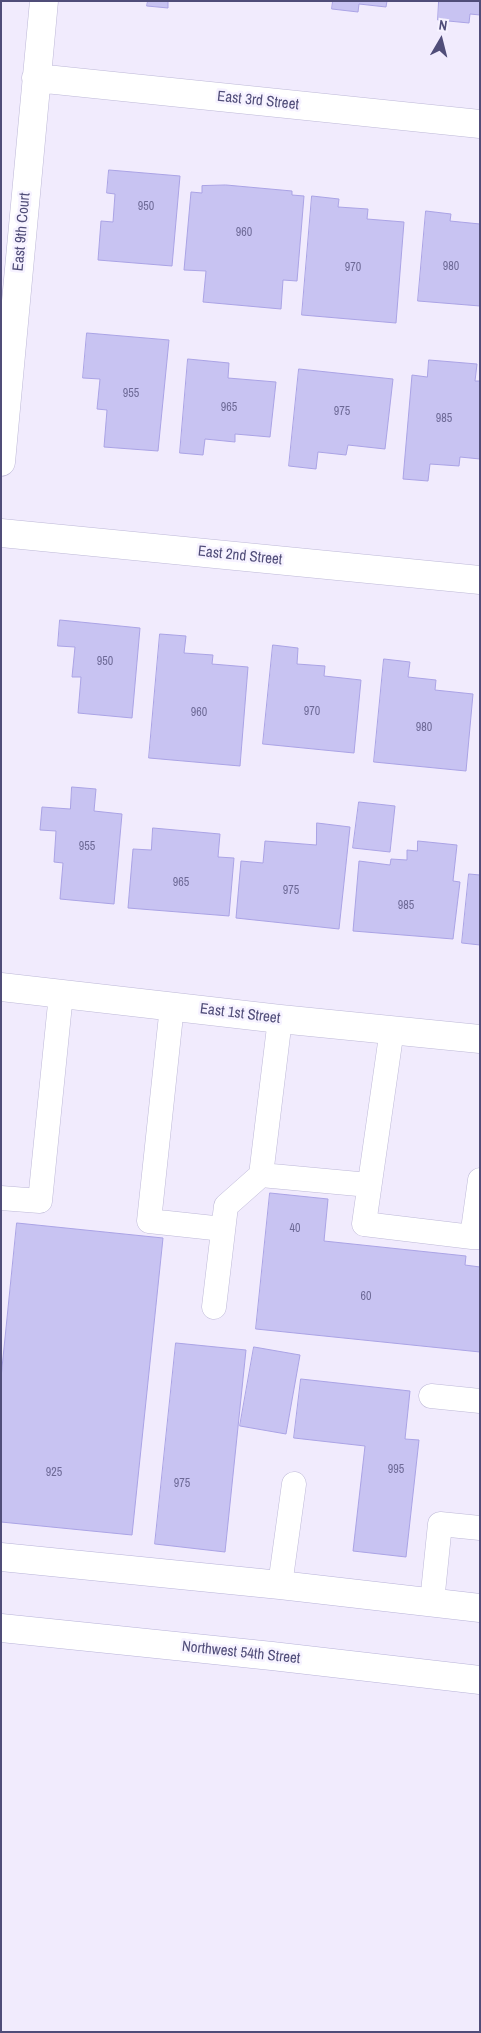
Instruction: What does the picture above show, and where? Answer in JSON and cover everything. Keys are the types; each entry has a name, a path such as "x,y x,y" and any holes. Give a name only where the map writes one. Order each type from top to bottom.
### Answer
{"street":[{"name":"East 9th Court","path":"1,462 44,1"},
{"name":"East 3rd Street","path":"36,78 480,124"},
{"name":"East 2nd Street","path":"1,532 480,580"},
{"name":"East 1st Street","path":"1,987 280,1019 480,1039"},
{"path":"1,1557 280,1585 480,1608"},
{"name":"Northwest 54th Street","path":"1,1628 480,1680"}],"lane":[{"path":"1,1198 40,1201 61,994"},
{"path":"172,1006 149,1221 223,1229"},
{"path":"214,1307 226,1206 261,1175 280,1019"},
{"path":"392,1029 364,1224 476,1237 480,1180"},
{"path":"261,1175 369,1185"},
{"path":"431,1396 480,1401"},
{"path":"280,1585 294,1484"},
{"path":"432,1602 440,1524 480,1528"}],"building":[{"path":"148,1 168,1 168,8 147,6"},
{"path":"333,1 387,1 386,7 359,4 358,12 332,9"},
{"path":"439,1 480,1 480,15 470,14 469,23 438,20"},
{"path":"109,170 180,176 172,266 98,260 101,221 113,222 115,194 107,193"},
{"path":"226,185 292,191 292,195 304,196 297,281 283,280 281,309 203,302 206,271 184,270 191,192 202,193 202,186"},
{"path":"312,196 339,199 338,207 368,209 367,219 404,222 396,323 302,315"},
{"path":"426,211 451,214 450,221 480,224 480,306 418,301"},
{"path":"87,333 169,340 158,451 104,447 107,410 97,409 100,379 83,378"},
{"path":"188,359 229,363 228,378 276,382 270,437 235,434 235,442 205,439 203,455 180,453"},
{"path":"429,360 477,364 475,381 480,381 480,459 460,457 459,466 430,464 428,481 403,479 412,375 427,377"},
{"path":"299,369 393,379 385,449 348,445 346,455 318,452 316,469 289,466"},
{"path":"60,620 140,628 132,718 78,713 81,677 72,677 75,647 58,646"},
{"path":"160,634 186,636 184,653 213,655 212,664 248,667 240,766 149,758"},
{"path":"273,645 298,648 297,664 325,666 324,676 361,680 354,753 263,744"},
{"path":"384,659 410,662 408,677 436,680 435,690 473,694 466,771 374,762"},
{"path":"72,787 96,789 94,811 122,814 114,904 60,899 63,863 54,862 56,831 40,830 42,807 70,809"},
{"path":"359,802 395,806 390,852 353,848"},
{"path":"317,823 350,827 339,929 236,918 241,861 263,863 265,841 316,845"},
{"path":"153,828 220,834 218,857 234,858 229,916 128,908 133,849 151,850"},
{"path":"418,841 457,845 453,881 460,882 453,939 353,931 359,861 390,865 391,859 407,860 407,850 417,851"},
{"path":"469,874 480,875 480,945 462,943"},
{"path":"270,1193 328,1199 324,1241 466,1256 465,1265 480,1267 480,1352 256,1329"},
{"path":"17,1223 163,1238 132,1535 1,1522 1,1378"},
{"path":"176,1343 246,1350 225,1552 155,1544"},
{"path":"254,1347 300,1355 286,1434 240,1426"},
{"path":"301,1379 410,1391 405,1439 419,1440 406,1557 353,1551 365,1446 294,1438"}]}
